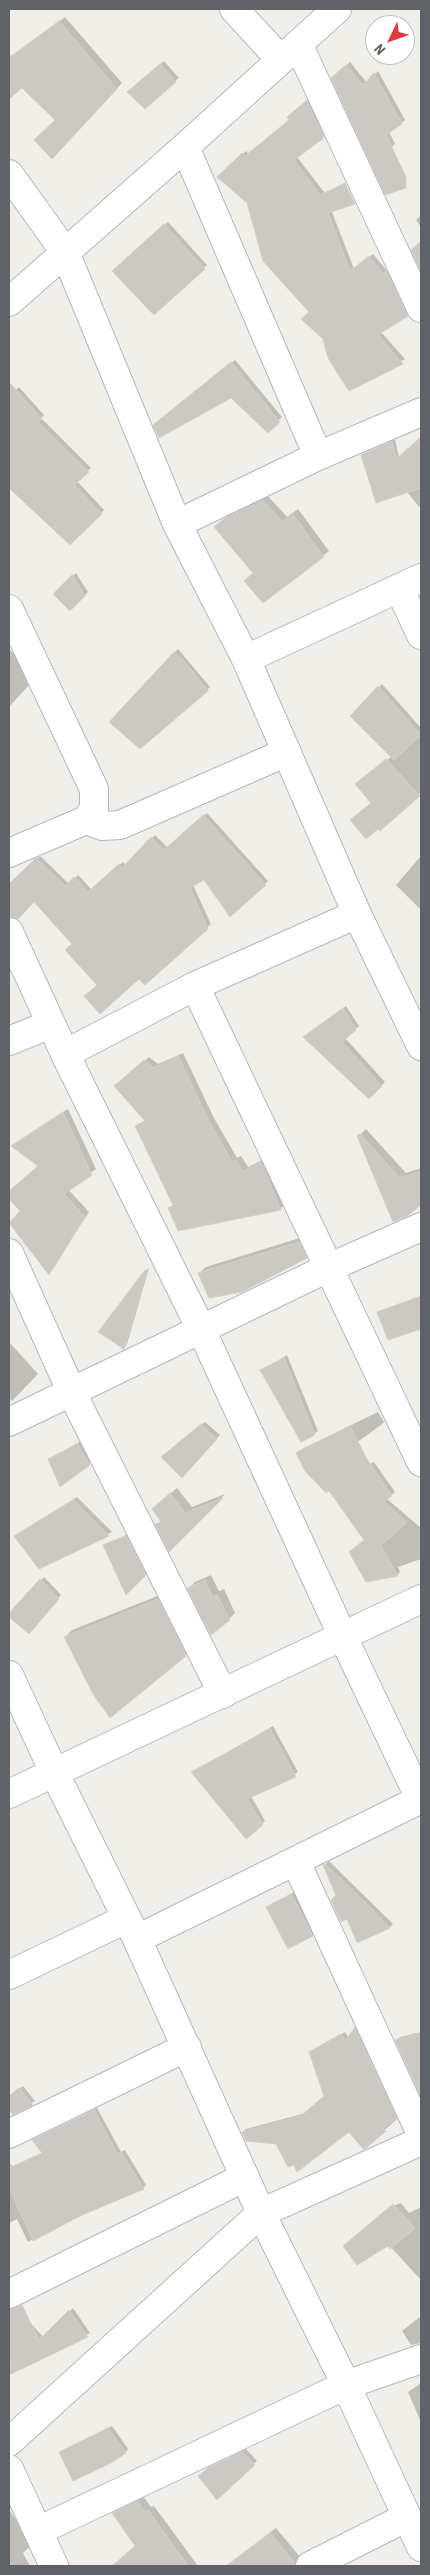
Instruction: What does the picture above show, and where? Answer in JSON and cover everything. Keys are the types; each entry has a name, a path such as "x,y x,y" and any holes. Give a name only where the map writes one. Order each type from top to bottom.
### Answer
{"street":[{"path":"234,9 290,52 421,308"},
{"path":"9,302 185,147 337,9"},
{"path":"185,147 318,456"},
{"path":"9,174 65,252 177,524 246,659 357,914 420,1037"},
{"path":"177,524 318,456 421,412"},
{"path":"246,659 410,583 421,635"},
{"path":"9,608 94,789 94,809 86,820 9,853"},
{"path":"86,820 102,826 120,824 287,752"},
{"path":"65,1054 195,986 357,914"},
{"path":"9,932 65,1054 201,1329 343,1637 421,1800 296,1862 132,1929 9,1975"},
{"path":"195,986 421,1462"},
{"path":"9,1041 51,1024"},
{"path":"9,1422 328,1268 421,1226"},
{"path":"9,1253 72,1392 223,1694"},
{"path":"9,1794 421,1599"},
{"path":"9,1675 54,1772 132,1929 261,2213 346,2385 421,2547"},
{"path":"296,1862 421,2134"},
{"path":"9,2134 187,2047"},
{"path":"9,2442 261,2213 421,2141"},
{"path":"9,2294 245,2177"},
{"path":"38,2531 346,2385 421,2359"},
{"path":"9,2469 54,2566"},
{"path":"310,2566 407,2516"}],"building":[{"path":"59,21 117,89 52,159 34,140 55,120 22,88 9,99 9,58"},
{"path":"160,64 176,82 145,109 127,92"},
{"path":"346,65 363,85 374,73 402,124 386,135 406,177 406,188 385,195 331,78"},
{"path":"307,100 324,138 294,160 320,195 345,183 355,204 328,213 350,271 369,256 383,274 386,271 408,316 378,335 403,364 349,391 328,358 323,339 301,319 309,312 263,261 247,203 217,177 242,153 245,156 289,120 287,117"},
{"path":"164,224 205,269 154,315 112,271"},
{"path":"421,241 421,272 411,250"},
{"path":"231,362 280,422 268,433 231,398 159,438 153,425"},
{"path":"9,382 42,419 38,422 89,472 74,485 102,514 70,545 9,488"},
{"path":"421,437 421,488 376,503 361,455 392,441 396,459"},
{"path":"263,500 282,522 292,513 324,557 263,603 244,581 253,573 214,527 225,518"},
{"path":"72,575 85,596 70,611 53,594"},
{"path":"174,652 185,662 208,691 140,749 109,722"},
{"path":"378,686 421,735 394,760 350,716"},
{"path":"386,759 420,796 380,831 378,829 366,839 350,820 371,803 355,784"},
{"path":"203,815 266,885 230,917 204,880 190,888 208,929 145,985 139,979 100,1014 84,996 97,985 65,950 72,944 34,902 18,919 9,917 9,884 36,858 65,886 74,877 88,892 119,864 122,868 151,837 164,850"},
{"path":"343,1008 356,1030 342,1042 382,1086 369,1099 303,1037"},
{"path":"178,1056 210,1123 232,1162 236,1160 243,1171 261,1162 281,1210 178,1231 168,1208 174,1207 135,1126 145,1121 114,1086 144,1060 153,1068"},
{"path":"63,1112 92,1175 64,1194 85,1217 49,1275 9,1223 20,1211 9,1199 9,1191 38,1166 11,1146"},
{"path":"360,1134 400,1178 421,1171 421,1205 407,1216 393,1222 357,1136"},
{"path":"299,1242 307,1258 242,1292 209,1298 198,1273"},
{"path":"145,1270 147,1271 124,1349 98,1332"},
{"path":"421,1296 421,1329 388,1340 377,1312"},
{"path":"284,1358 315,1435 301,1442 260,1370"},
{"path":"201,1424 217,1439 182,1478 161,1457"},
{"path":"350,1426 368,1461 392,1496 384,1502 407,1522 381,1546 398,1576 366,1582 349,1552 364,1540 329,1491 326,1493 305,1471 296,1453"},
{"path":"77,1444 90,1465 60,1487 48,1459"},
{"path":"170,1493 185,1513 223,1498 169,1552 155,1524 161,1522 152,1509"},
{"path":"73,1500 109,1536 39,1569 14,1536"},
{"path":"126,1536 146,1575 126,1595 103,1545"},
{"path":"40,1579 59,1599 29,1634 9,1617 9,1613"},
{"path":"205,1580 212,1597 217,1595 230,1620 211,1635 187,1588"},
{"path":"158,1599 186,1656 110,1718 93,1694 64,1637"},
{"path":"270,1729 296,1777 247,1799 263,1825 246,1839 191,1772"},
{"path":"325,1864 390,1928 357,1943 347,1919 341,1922 331,1900 336,1895 323,1865"},
{"path":"291,1894 313,1936 288,1949 266,1907"},
{"path":"355,2027 397,2118 383,2128 386,2131 364,2150 349,2132 297,2172 294,2165 288,2167 276,2144 246,2141 242,2132 301,2116 324,2096 309,2052 341,2034 345,2041"},
{"path":"421,2033 421,2097 395,2040"},
{"path":"19,2088 33,2105 13,2115 9,2109 9,2096"},
{"path":"94,2110 117,2154 121,2152 144,2189 80,2216 33,2241 9,2187 9,2168 42,2153 32,2140"},
{"path":"393,2204 415,2228 390,2249 388,2246 357,2265 343,2246"},
{"path":"22,2305 39,2340 69,2310 88,2337 9,2375 9,2369 12,2365 9,2358 9,2310"},
{"path":"108,2428 126,2453 111,2463 73,2481 59,2452"},
{"path":"242,2452 255,2465 217,2500 198,2476 208,2468"},
{"path":"137,2501 145,2512 148,2510 188,2566 112,2566 135,2546 112,2513"},
{"path":"270,2533 295,2563 295,2566 226,2566"}]}
